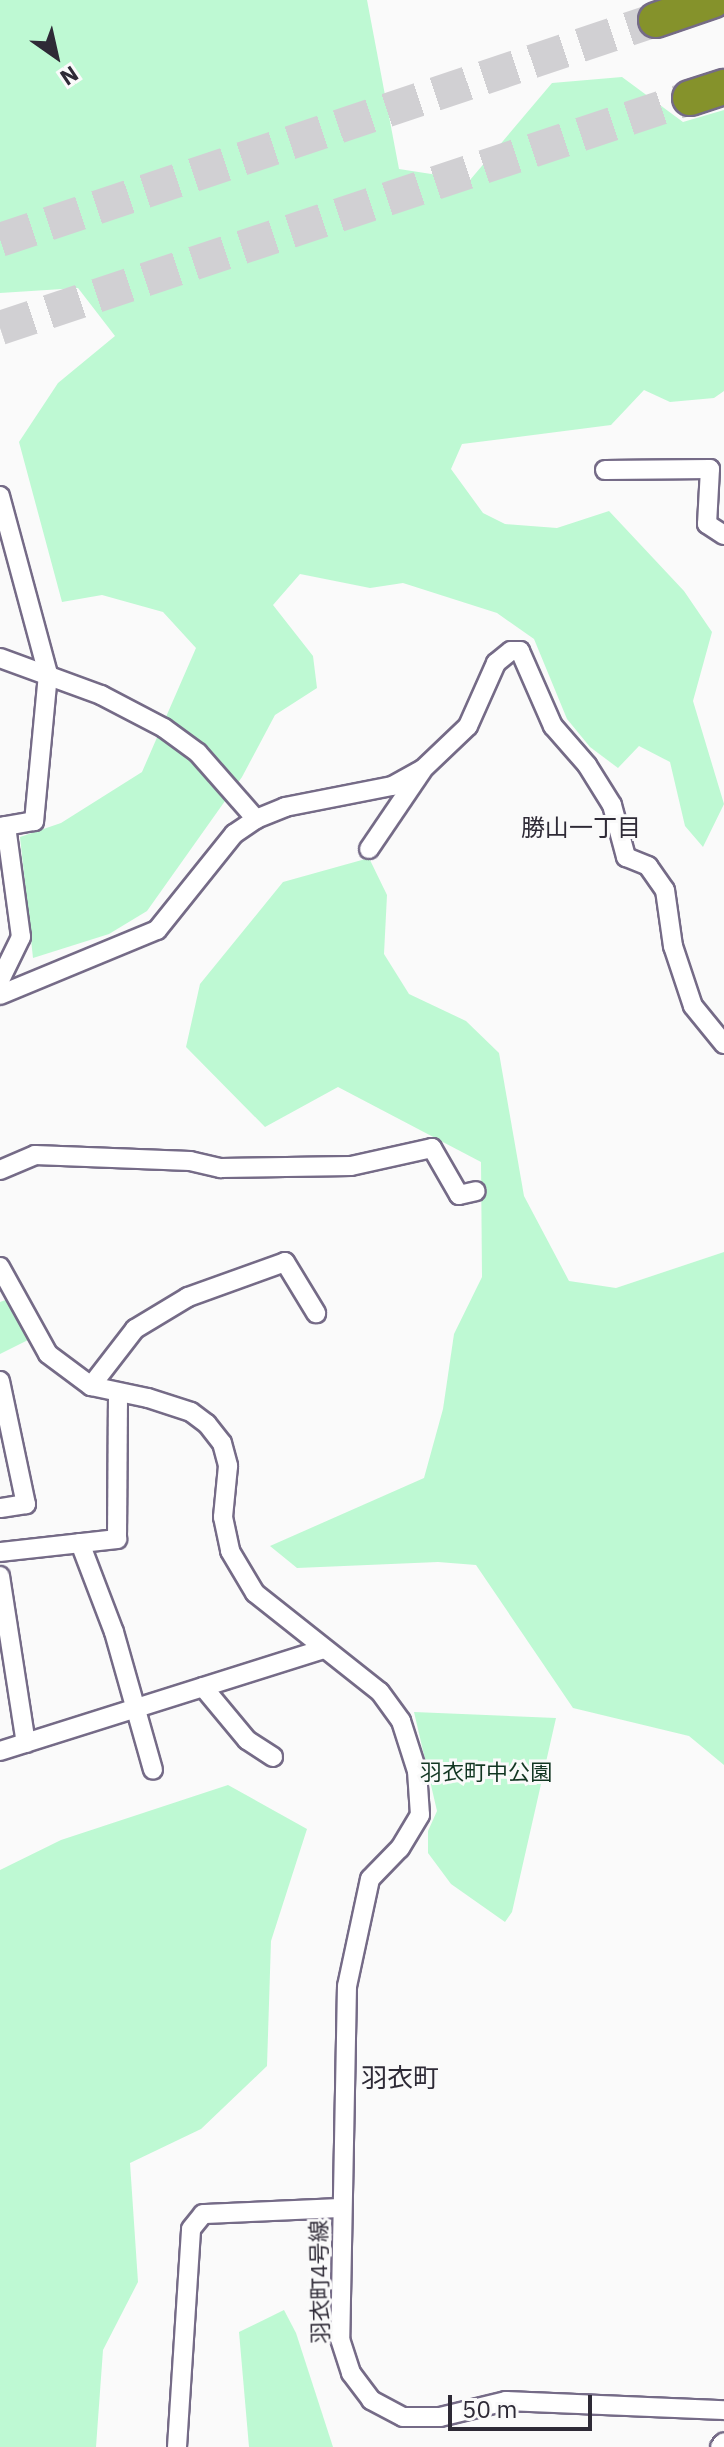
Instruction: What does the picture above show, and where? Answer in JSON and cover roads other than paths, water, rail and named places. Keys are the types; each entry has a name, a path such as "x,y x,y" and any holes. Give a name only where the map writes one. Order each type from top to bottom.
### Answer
{"highway":[{"path":"656,20 714,0"},
{"path":"690,98 724,87"}],"street":[{"path":"605,470 710,469 707,524 724,535"},
{"path":"0,496 48,674 34,821 3,826 21,937 0,980"},
{"path":"369,849 423,769 468,726 496,663 511,651 520,651 553,726 587,765 612,805 626,857 648,866 665,890 673,946 693,1006 724,1044"},
{"path":"0,658 48,674 164,728 198,753 256,819"},
{"path":"0,995 157,930 234,834 256,819 285,807 392,786 423,769"},
{"path":"0,1170 35,1155 190,1161 221,1168 351,1166 432,1148 459,1195 476,1191"},
{"path":"91,1386 135,1329 188,1297 285,1262 316,1313"},
{"path":"3,1280 48,1354 91,1386 191,1412 222,1443 228,1466 223,1517 230,1551 255,1593 323,1649"},
{"path":"0,1381 26,1504 0,1508"},
{"path":"0,1552 117,1539 118,1393"},
{"path":"80,1543 114,1632 153,1770"},
{"path":"0,1576 26,1743"},
{"path":"0,1751 323,1649"},
{"name":"羽衣町4号線","path":"323,1649 380,1692 401,1721 417,1771 420,1815 400,1848 370,1879 347,1986 340,2339 351,2373 371,2400 403,2417 440,2417 506,2401 724,2410"},
{"path":"203,1687 247,1740 273,1757"},
{"path":"177,2447 191,2229 203,2214 342,2208"},
{"path":"720,2447 724,2442"}],"tunnel":[{"path":"0,240 656,20"},
{"path":"0,328 690,98"}],"district":[{"name":"勝山一丁目","path":"581,828"},
{"name":"羽衣町","path":"400,2078"}],"park label":[{"name":"羽衣町中公園","path":"486,1772"}]}
